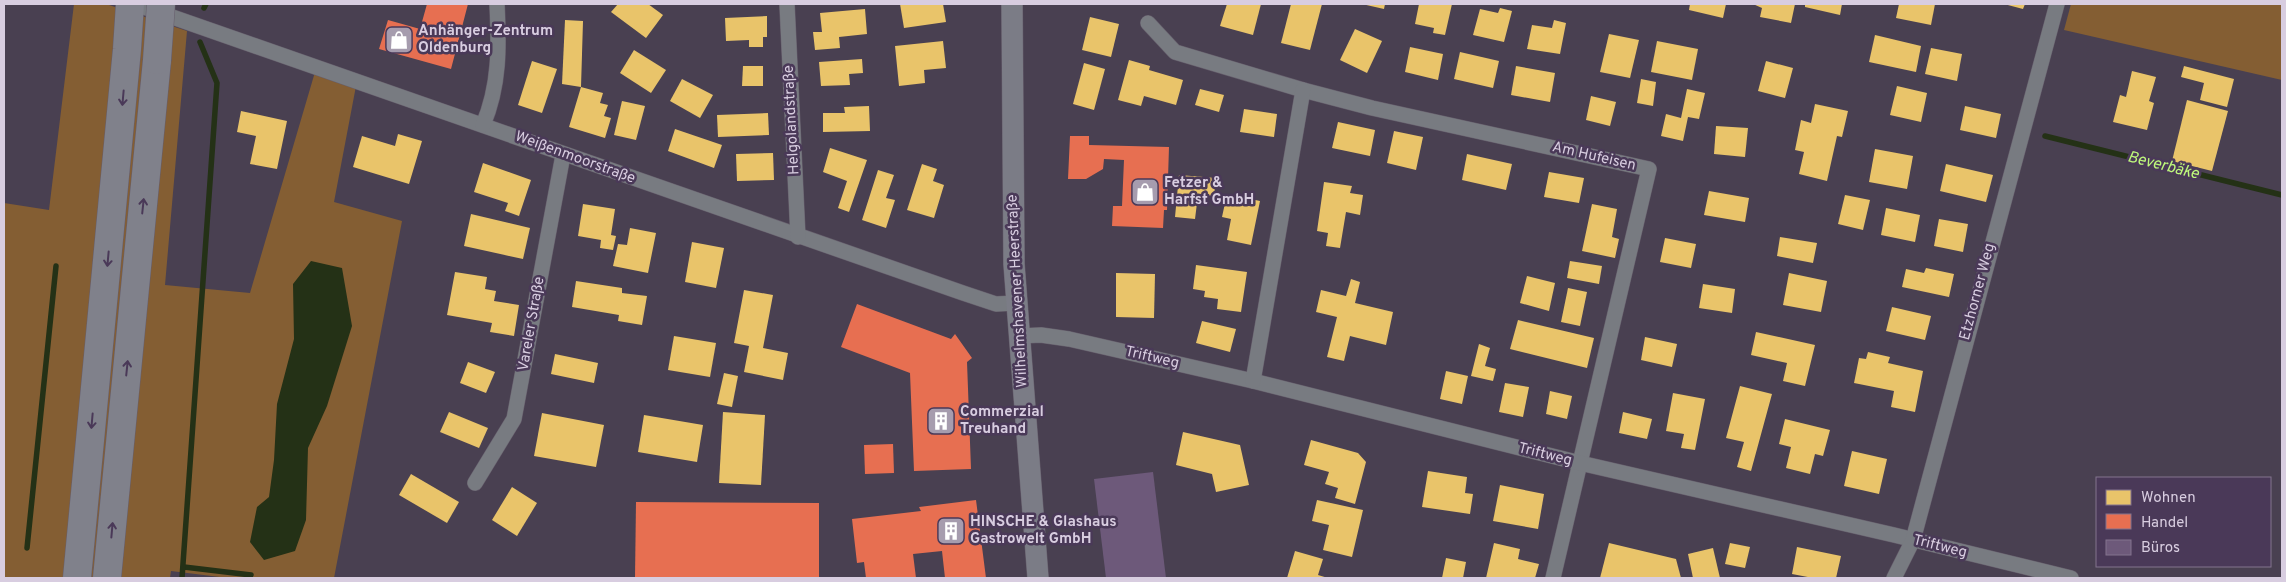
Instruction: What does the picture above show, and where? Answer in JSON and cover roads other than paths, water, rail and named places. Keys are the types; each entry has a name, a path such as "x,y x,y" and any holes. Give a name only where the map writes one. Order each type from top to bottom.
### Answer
{"highway":[{"path":"76,578 128,49 130,4"},
{"path":"107,578 161,4"}],"street":[{"name":"Weißenmoorstraße","path":"135,4 340,73 563,155 798,237 996,304 1016,303"},
{"path":"483,125 494,96 498,70 497,4"},
{"name":"Helgolandstraße","path":"787,4 798,237"},
{"name":"Wilhelmshavener Heerstraße","path":"1012,4 1013,225 1016,303 1038,578"},
{"name":"Etzhorner Weg","path":"1894,578 1913,540 2057,4"},
{"name":"Am Hufeisen","path":"1148,23 1175,52 1303,90 1398,114 1649,169 1580,463"},
{"path":"1253,380 1303,90"},
{"name":"Vareler Straße","path":"476,483 514,419 563,155"},
{"name":"Triftweg","path":"1019,336 1041,335 1069,339 1253,380 1580,463 2071,578"},
{"path":"1553,578 1580,463"}],"waterway":[{"path":"204,8 206,4"},
{"path":"182,578 217,83 200,42"},
{"name":"Beverbäke","path":"2045,136 2282,195"},
{"path":"27,548 56,266"},
{"path":"184,567 251,575"}],"place":[{"name":"Anhänger-Zentrum Oldenburg","path":"399,40"},
{"name":"Fetzer & Harfst GmbH","path":"1145,192"},
{"name":"Commerzial Treuhand","path":"941,421"},
{"name":"HINSCHE & Glashaus Gastrowelt GmbH","path":"951,531"}]}
